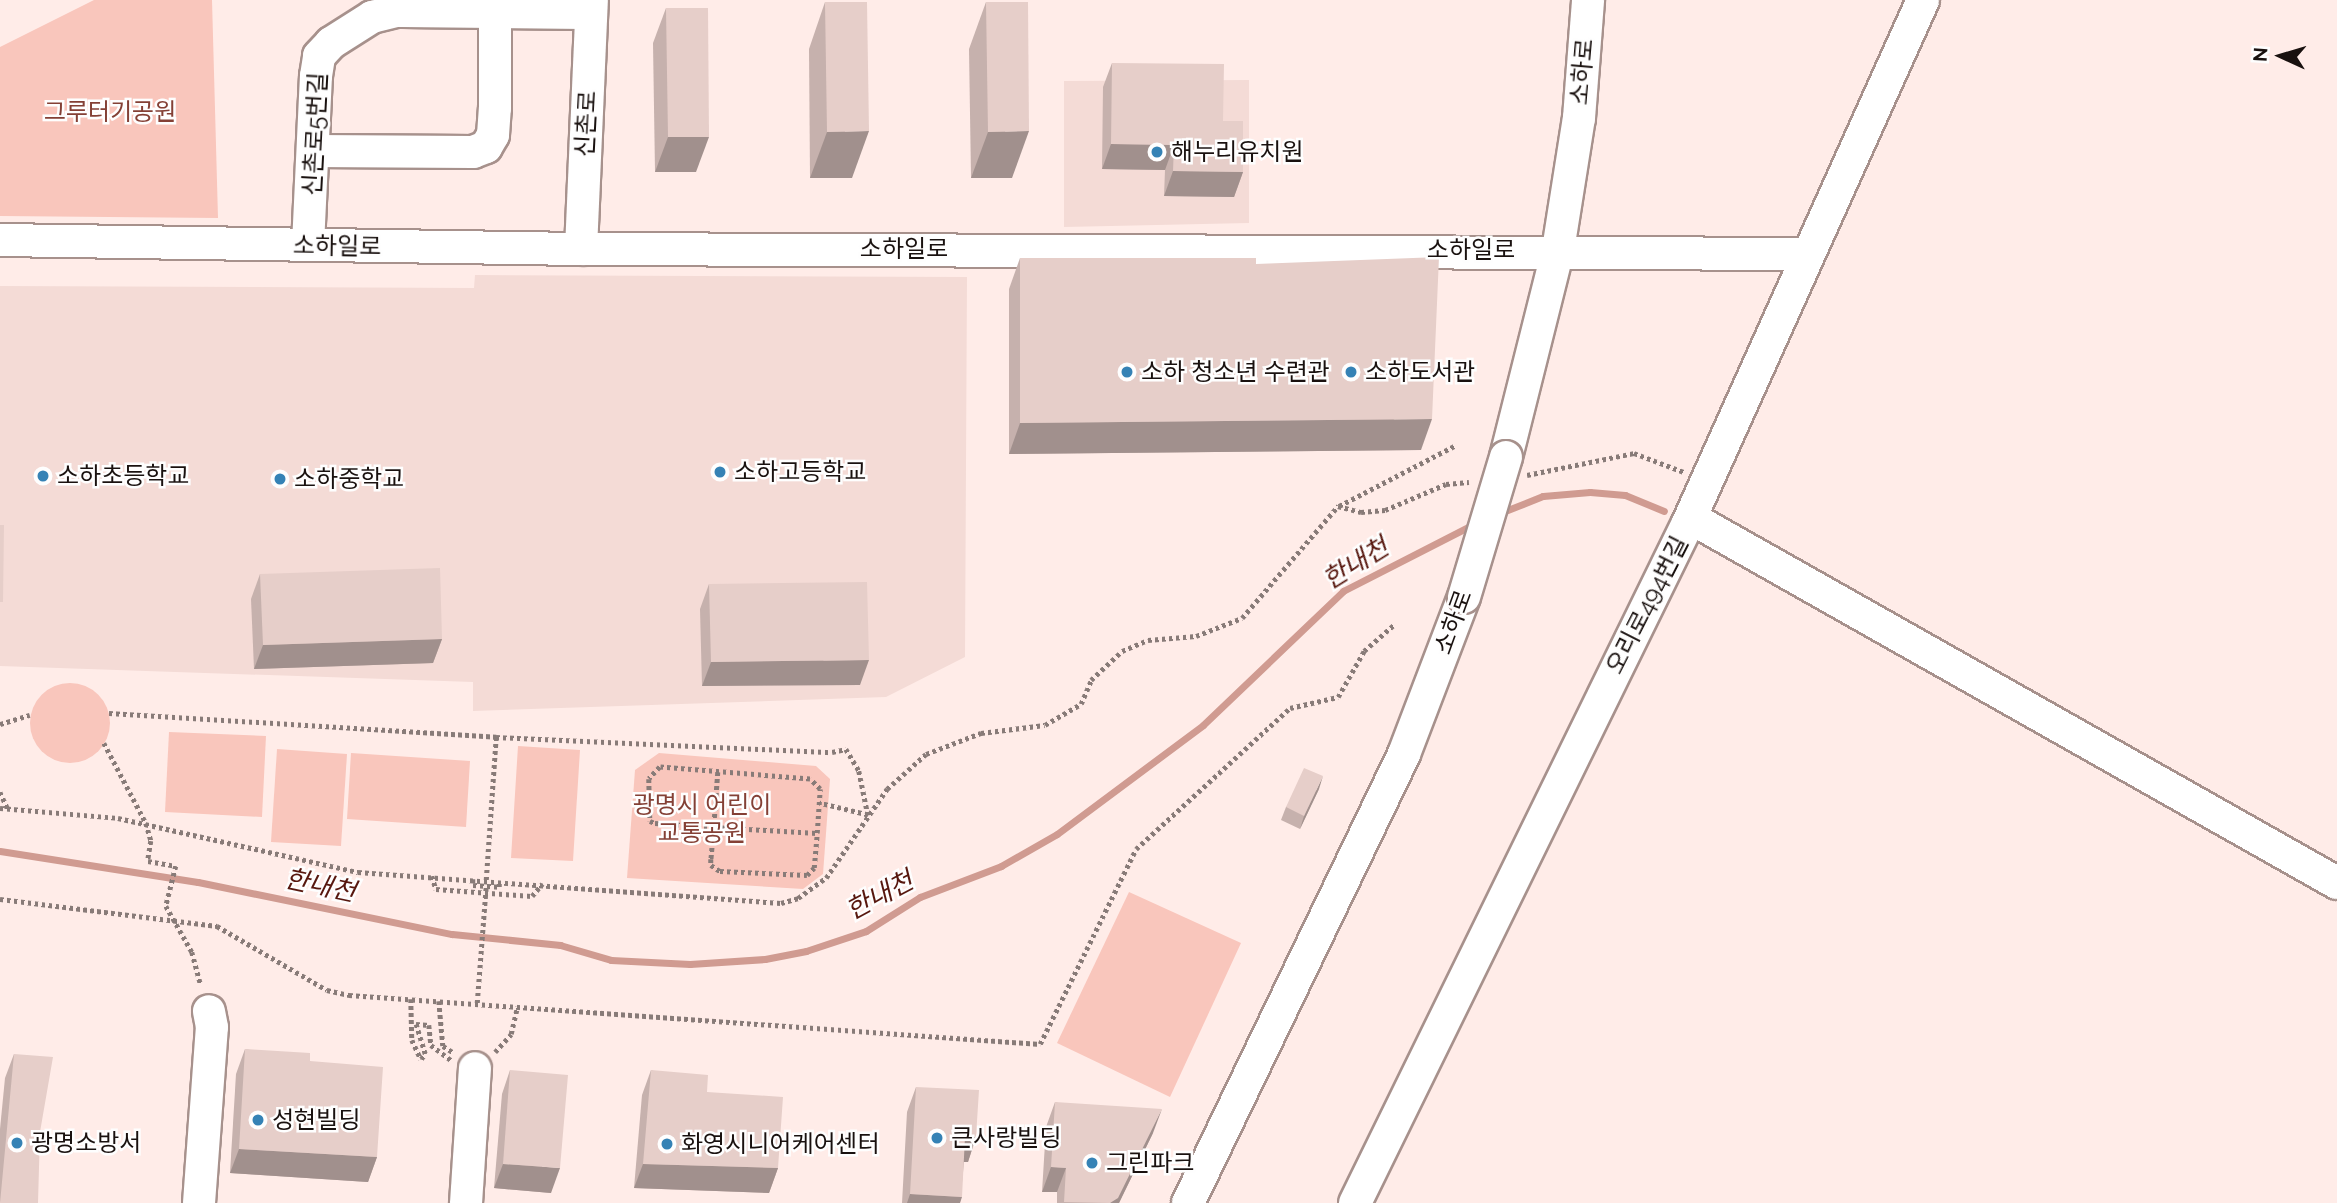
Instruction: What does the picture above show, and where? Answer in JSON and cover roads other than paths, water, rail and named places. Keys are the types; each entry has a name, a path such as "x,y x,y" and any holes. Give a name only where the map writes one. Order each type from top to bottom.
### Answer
{"street":[{"name":"소하로","path":"1188,1203 1404,754 1515,466 1558,250 1579,118 1588,0"},
{"name":"오리로494번길","path":"1355,1203 1689,521 1923,0"},
{"name":"신촌로5번길","path":"308,245 316,76 319,56 331,43 372,17 396,11 495,12 591,7"},
{"name":"신촌로","path":"580,248 591,7"},
{"path":"314,150 473,152 486,147 494,135 495,12"},
{"name":"소하일로","path":"0,240 580,248 1558,250 1807,254"},
{"path":"1689,521 2337,883"},
{"path":"199,1203 212,1027 209,1011"},
{"path":"466,1203 475,1068"}],"waterway":[{"name":"한내천","path":"1500,513 1543,496 1590,492 1625,495 1664,511"},
{"name":"한내천","path":"0,851 198,882 452,934 560,945 611,960 690,964 765,959 806,951 866,931 920,897 1001,866 1057,834 1203,725 1343,591 1476,523"}],"place":[{"name":"해누리유치원","path":"1157,152"},
{"name":"소하 청소년 수련관","path":"1127,372"},
{"name":"소하도서관","path":"1351,372"},
{"name":"소하고등학교","path":"720,472"},
{"name":"소하초등학교","path":"43,476"},
{"name":"소하중학교","path":"280,479"},
{"name":"성현빌딩","path":"258,1120"},
{"name":"큰사랑빌딩","path":"937,1138"},
{"name":"광명소방서","path":"17,1143"},
{"name":"화영시니어케어센터","path":"667,1144"},
{"name":"그린파크","path":"1092,1163"}],"park label":[{"name":"그루터기공원","path":"110,112"},
{"name":"광명시 어린이 교통공원","path":"702,819"}]}
